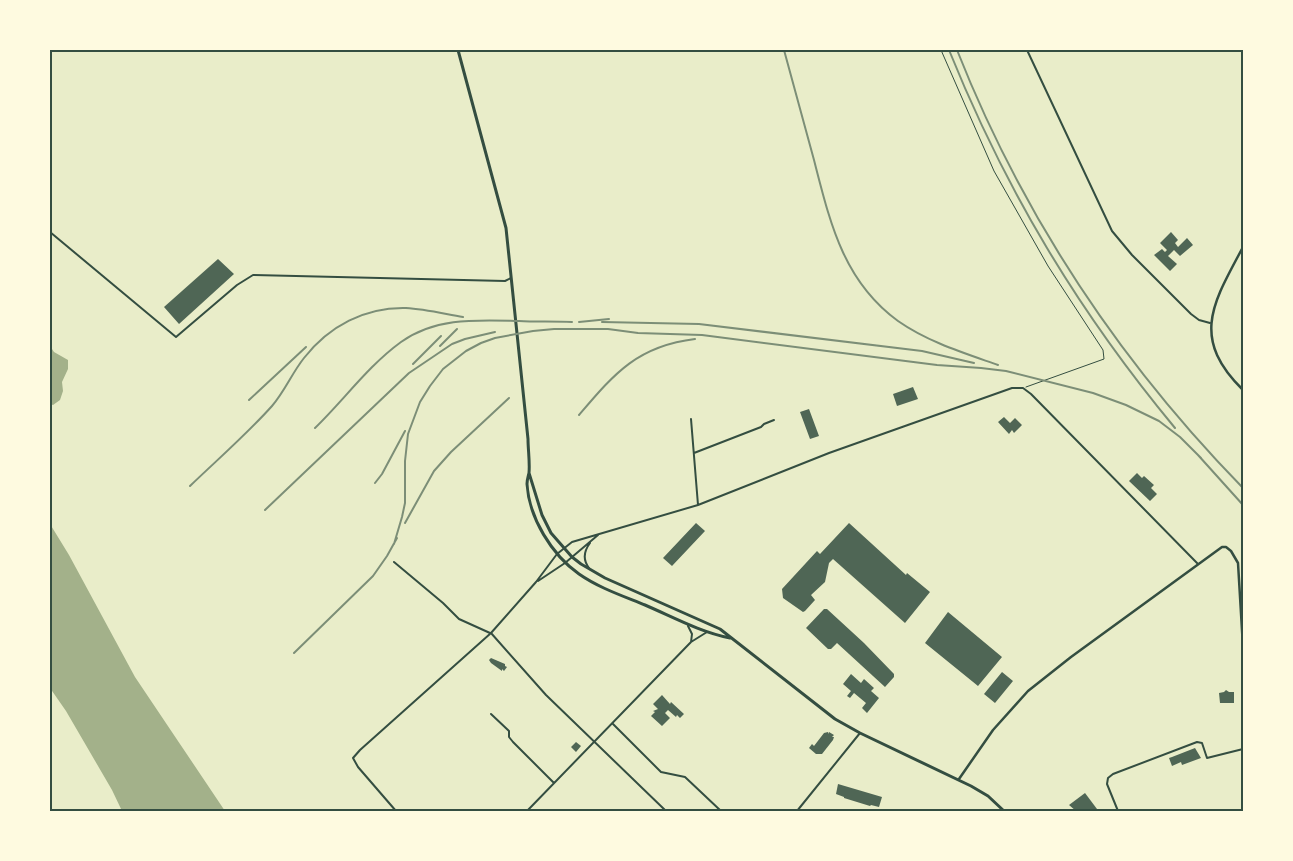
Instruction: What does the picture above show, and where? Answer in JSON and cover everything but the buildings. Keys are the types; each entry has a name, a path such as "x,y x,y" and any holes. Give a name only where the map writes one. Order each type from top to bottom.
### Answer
{"main road":[{"path":"458,50 504,221 512,278 528,439 529,472 527,482 532,509 545,536 557,554 580,575 707,632 730,638"},
{"path":"529,472 542,515 551,533 572,557 592,572 720,629 827,714 860,733 958,779 988,796 1004,811"}],"street":[{"path":"1027,50 1112,231 1132,255 1191,314 1199,320 1210,323"},
{"path":"50,232 176,337 237,285 253,275 505,281 512,278"},
{"path":"1243,247 1220,293 1210,323 1217,356 1225,372 1243,390"},
{"path":"396,811 358,767 354,758 360,750 491,633 563,548 587,536 598,535 698,505 758,480 1012,388 1023,388 1198,564"},
{"path":"691,419 698,505"},
{"path":"694,453 761,427 774,420"},
{"path":"536,582 566,563 598,535"},
{"path":"592,540 585,550 584,557 586,564 592,572"},
{"path":"958,779 993,730 1028,691 1070,657 1218,549 1226,547 1231,551 1238,563 1242,604 1243,648"},
{"path":"394,562 459,619 491,633 546,695 666,811"},
{"path":"687,623 692,630 691,642"},
{"path":"527,811 691,642 707,632"},
{"path":"491,714 509,731 509,737 513,742 554,783"},
{"path":"613,724 661,772 685,777 720,811"},
{"path":"797,811 860,733"},
{"path":"1118,811 1107,784 1108,778 1113,774 1197,742 1202,743 1207,758 1243,748"}],"path":[{"path":"941,50 994,171 1048,266 1103,350 1104,359 1023,388"}],"shaded area":[{"path":"50,346 54,352 68,360 68,369 62,382 63,391 60,400 53,405 50,404"},
{"path":"50,524 69,555 135,677 225,811 122,811 112,790 66,711 50,688"}],"railway":[{"path":"784,50 826,206 841,249 851,269 879,305 898,321 946,346 998,365"},
{"path":"949,50 995,152 1047,248 1107,339 1175,428"},
{"path":"957,50 983,112 1012,171 1078,284 1115,337 1155,389 1243,488"},
{"path":"190,486 242,437 277,400 304,358 336,328 362,315 391,309 428,310 463,317"},
{"path":"579,322 609,319"},
{"path":"315,428 389,351 414,334 428,328 457,322 488,320 572,322"},
{"path":"602,322 699,324 922,351 974,363"},
{"path":"440,346 457,329"},
{"path":"394,544 405,503 405,461 408,434 420,402 430,386 443,369 466,351 495,338 533,331 608,329 638,333 702,335 937,365 1006,371 1093,393 1126,405 1159,421 1180,437 1201,458"},
{"path":"265,510 409,373 452,344 495,332"},
{"path":"413,364 441,336"},
{"path":"579,415 628,364 657,348 695,339"},
{"path":"249,400 306,347"},
{"path":"405,523 434,471 451,452 509,398"},
{"path":"375,483 382,474 405,431"},
{"path":"1198,455 1243,505"},
{"path":"294,653 373,576 397,538"}]}
